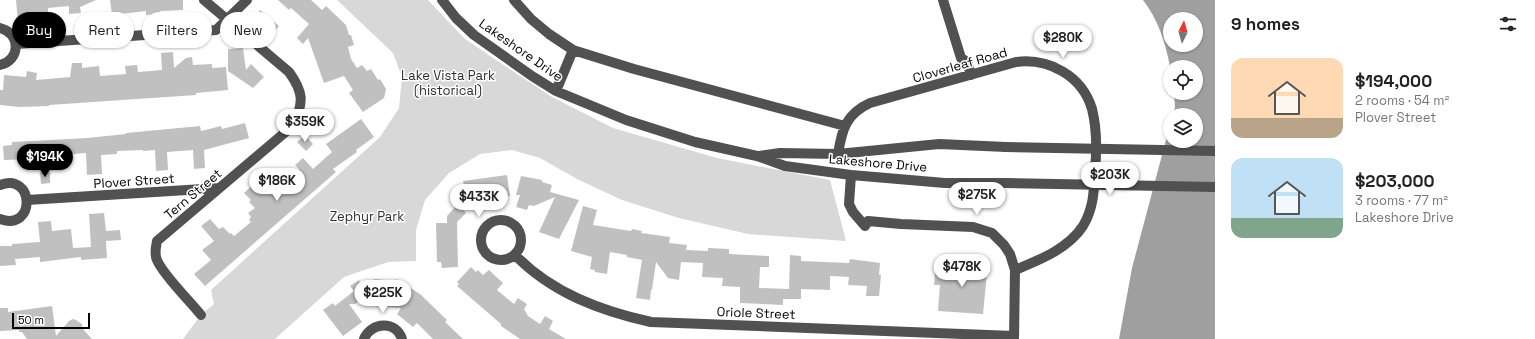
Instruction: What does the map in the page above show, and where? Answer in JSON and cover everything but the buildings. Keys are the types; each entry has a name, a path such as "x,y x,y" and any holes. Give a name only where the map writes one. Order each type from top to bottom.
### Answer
{"street":[{"name":"Tern Street","path":"204,0 220,14"},
{"path":"236,12 247,0"},
{"name":"Lakeshore Drive","path":"442,0 456,18 474,35 556,91 626,120 695,142 757,156 784,166 851,175 945,183 1006,182 1215,187"},
{"path":"514,0 531,19 549,34 573,50 634,69 845,126"},
{"path":"943,0 961,58 967,62 971,75"},
{"path":"66,40 216,30 220,27"},
{"path":"0,28 10,33 12,37"},
{"path":"0,65 9,62 14,57 16,48"},
{"name":"Tern Street","path":"201,315 162,269 156,259 155,250 157,241 295,124 301,104 298,85 289,72 260,48"},
{"path":"556,91 573,50"},
{"name":"Cloverleaf Road","path":"838,154 840,139 845,126 854,112 870,103 1016,62 1030,61 1047,64 1062,71 1078,85 1089,102 1094,118 1096,159 1094,195 1089,215 1083,226 1071,240 1044,258 1015,270"},
{"name":"Lakeshore Drive","path":"757,156 780,153 838,154 939,144 1006,147 1215,150"},
{"path":"851,175 849,204 853,212 865,226 868,221 900,224 963,226 985,230 998,238 1010,254 1015,270 1014,337"},
{"path":"0,185 9,183 18,186 25,193 27,200 26,209 20,217 10,221 0,219"},
{"name":"Plover Street","path":"27,200 219,188"},
{"path":"504,220 516,226 519,231 521,244 515,255 510,258 498,260 487,254 481,243 481,237 487,226 492,222 504,220"},
{"name":"Oriole Street","path":"515,255 539,276 574,297 595,307 620,315 652,322 1014,337"},
{"path":"364,339 368,332 373,328 380,325 386,325 398,331 402,339"}],"green space":[{"path":"337,0 428,0 464,38 490,56 552,97 613,128 717,158 830,180 846,241 748,234 679,218 622,200 577,179 540,158 512,150 480,154 449,173 425,200 416,230 416,261 388,262 344,277 275,339 183,339 201,315 214,304 211,290 380,137 399,108 402,77 393,53"}],"shaded area":[{"path":"1143,0 1215,0 1215,339 1119,339 1132,268 1164,148 1203,148 1203,108 1175,108 1174,100 1203,100 1203,60 1168,60 1166,52 1203,52 1203,12 1163,12 1163,39 1153,15"}],"park label":[{"name":"Lake Vista Park (historical)","path":"448,82"},
{"name":"Zephyr Park","path":"367,216"}]}
